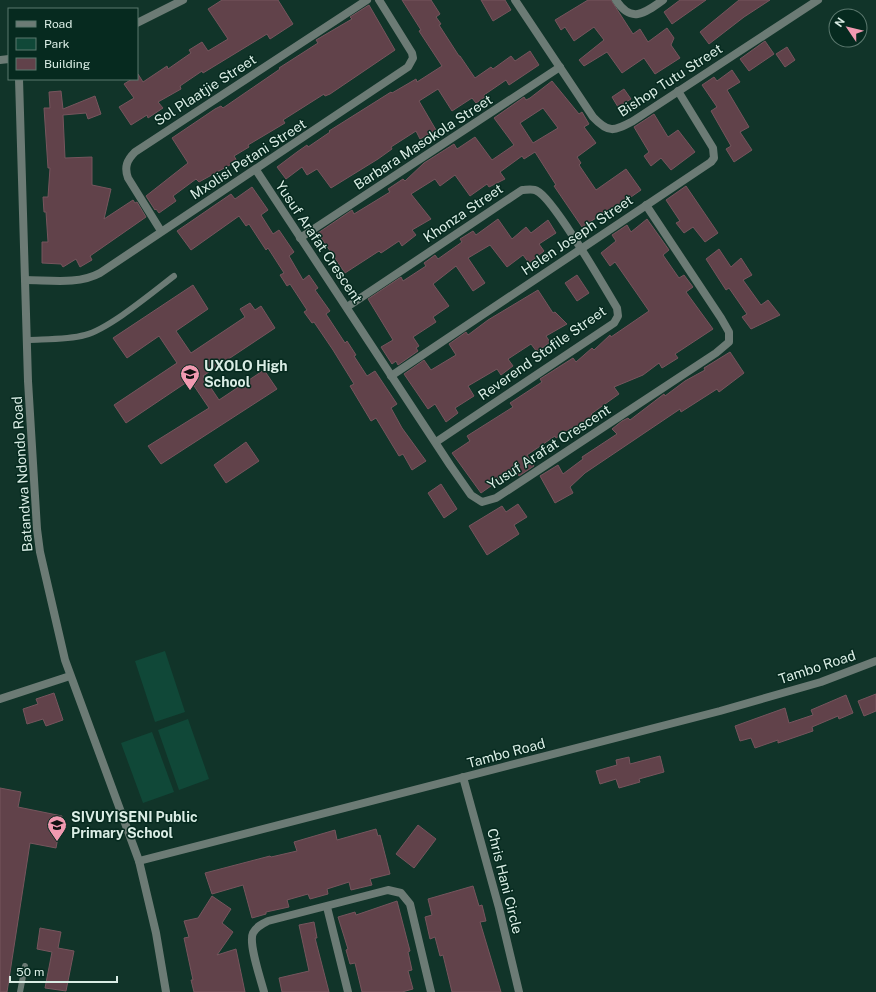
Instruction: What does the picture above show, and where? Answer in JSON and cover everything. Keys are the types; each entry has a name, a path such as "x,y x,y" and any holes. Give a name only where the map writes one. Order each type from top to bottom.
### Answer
{"street":[{"path":"138,22 172,3 183,0"},
{"name":"Sol Plaatjie Street","path":"161,231 128,178 125,171 129,158 135,152 367,0"},
{"name":"Mxolisi Petani Street","path":"25,280 89,279 112,266 161,231 256,170 412,63 412,53 379,0"},
{"name":"Bishop Tutu Street","path":"515,0 593,117 602,127 612,129 621,128 633,121 814,1"},
{"path":"616,0 622,9 627,12 639,14 664,0"},
{"name":"Barbara Masokola Street","path":"300,238 560,67"},
{"name":"Batandwa Ndondo Road","path":"19,80 28,381 36,529 55,619 70,676 139,861 156,933 166,992"},
{"name":"Helen Joseph Street","path":"391,376 580,248 711,162 714,158 713,148 678,91"},
{"name":"Yusuf Arafat Crescent","path":"256,170 471,495 476,500 488,502 716,353 729,342 729,332 721,318 646,205"},
{"name":"Khonza Street","path":"347,307 522,190 536,190 545,196 580,248"},
{"name":"Reverend Stofile Street","path":"436,442 614,323 618,316 617,308 580,248"},
{"name":"Tambo Road","path":"139,861 720,711 821,682 876,661"},
{"path":"0,699 70,676"},
{"name":"Chris Hani Circle","path":"463,777 495,893 519,992"},
{"path":"264,992 252,945 252,934 256,928 268,922 388,890 401,893 410,904 431,992"},
{"path":"327,907 348,992"}],"lane":[{"path":"27,340 86,335 116,319 174,276"},
{"path":"20,992 25,966"}],"green space":[{"path":"165,651 185,712 155,722 135,661"},
{"path":"188,719 209,779 179,790 158,730"},
{"path":"152,732 174,792 143,803 121,743"}],"building":[{"path":"222,0 278,0 293,24 270,39 267,34 203,73 202,71 180,86 181,89 158,102 163,108 148,118 147,115 131,125 119,107 134,98 124,84 130,80 138,80 138,74 143,82 167,66 168,69 191,53 189,50 202,42 208,51 228,39 208,9"},
{"path":"402,0 431,0 440,14 436,17 441,24 439,25 475,78 491,67 493,69 511,56 515,61 530,51 539,65 509,85 506,80 484,95 485,97 476,103 472,98 452,111 438,89 419,101 436,130 420,139 416,131 391,147 392,149 378,159 331,188 317,169 307,175 302,167 286,179 277,167 297,152 307,145 308,147 330,132 329,131 391,92 392,93 416,79 417,82 442,66 419,31 421,30"},
{"path":"481,0 505,0 511,10 493,21"},
{"path":"588,0 611,0 633,34 640,29 648,42 667,28 674,38 671,45 680,58 655,74 644,58 622,73 607,52 584,66 579,60 604,40 594,27 574,41 565,27 561,30 555,20"},
{"path":"680,0 706,0 672,24 664,12"},
{"path":"739,0 770,0 744,17 709,44 700,32"},
{"path":"369,5 395,50 330,94 325,96 324,94 283,120 285,123 248,145 249,147 234,156 237,161 199,182 196,179 173,196 176,201 159,213 156,209 155,210 146,196 188,163 172,138 215,109 221,106 223,108 280,69 279,68 318,43 316,40 352,19 350,17"},
{"path":"765,41 774,54 749,71 740,59"},
{"path":"787,47 795,60 785,67 776,54"},
{"path":"732,70 740,82 727,90 749,127 740,132 752,150 734,162 726,149 731,146 711,111 717,107 702,85 714,77 717,81"},
{"path":"552,81 579,114 582,112 589,124 584,127 596,143 577,157 581,163 579,165 596,190 626,169 641,190 611,211 610,209 582,227 554,186 556,185 535,152 524,159 522,156 500,172 505,179 489,187 487,184 470,196 455,175 440,186 435,179 411,194 431,219 412,230 416,235 402,246 399,241 381,253 379,251 345,273 318,233 352,210 354,214 390,192 388,189 403,179 405,181 424,163 454,144 457,149 475,137 492,160 514,145 494,118 524,97 526,100","holes":["543,108 558,128 533,143 520,123"]},
{"path":"624,89 631,99 618,107 612,97"},
{"path":"61,91 63,109 95,96 101,114 88,119 86,113 63,115 65,158 92,157 92,185 111,189 104,219 133,200 135,203 137,202 146,217 90,256 92,260 80,267 76,259 63,267 61,264 42,263 42,242 48,242 46,212 44,212 43,197 48,197 50,168 48,168 44,108 50,108 49,92"},
{"path":"654,114 668,137 678,130 695,152 671,170 661,158 651,166 644,156 649,152 634,127"},
{"path":"686,186 718,233 705,242 693,227 684,233 676,223 680,221 666,200"},
{"path":"252,187 268,210 261,215 273,234 279,230 294,252 289,256 303,280 309,275 318,288 315,290 330,311 326,314 345,343 347,341 356,355 354,356 367,376 375,371 397,404 391,408 402,428 426,461 412,470 403,454 399,456 376,418 371,421 350,386 354,384 333,350 314,322 312,323 304,312 307,310 290,284 287,286 280,275 284,273 268,248 266,250 249,224 246,226 239,216 191,250 177,231 231,194 235,199"},
{"path":"498,219 512,239 526,227 531,233 548,220 556,233 539,244 544,251 529,263 523,255 507,267 490,245 468,258 485,283 473,291 456,266 433,284 449,306 433,317 436,322 413,337 419,346 416,348 418,351 398,365 396,361 392,364 381,347 393,340 368,299 401,277 403,281 426,266 424,263 435,255 438,259 462,242 460,239 473,231 476,235"},
{"path":"647,219 669,250 663,255 679,278 684,275 693,287 686,292 713,329 675,354 678,358 662,368 659,363 643,375 614,387 619,394 591,414 594,417 574,429 573,427 556,438 555,436 527,455 534,466 519,476 515,469 481,493 452,453 470,441 467,436 513,407 510,403 542,382 540,379 573,358 576,362 592,348 594,350 610,335 611,337 649,311 615,262 610,266 601,253 616,241 612,235 627,225 631,232"},
{"path":"719,249 731,267 741,258 752,275 743,280 761,305 768,300 780,315 751,329 742,317 747,314 729,288 726,290 706,259"},
{"path":"577,275 589,293 577,301 565,283"},
{"path":"193,285 208,309 176,331 191,353 245,317 240,309 250,303 255,310 261,306 275,328 203,376 219,400 264,370 277,389 161,464 148,446 209,408 190,380 126,423 114,405 177,363 159,336 127,358 113,338"},
{"path":"538,290 553,313 555,312 567,324 546,336 550,342 537,352 531,344 508,359 513,366 501,375 497,369 468,386 474,396 455,408 458,413 446,422 435,404 428,409 404,374 424,360 431,370 456,355 449,344 466,332 468,335 488,320"},
{"path":"730,352 744,373 719,392 717,389 681,412 680,409 585,473 570,487 573,493 555,503 540,476 558,465 563,474 583,459 582,457 617,434 612,429 622,421 628,418 630,420 664,394 665,396 685,381 705,370 704,368"},
{"path":"246,442 259,461 226,483 214,465"},
{"path":"441,484 457,509 444,518 428,493"},
{"path":"518,504 527,517 514,525 519,534 487,555 469,526 502,506 506,512"},
{"path":"54,693 63,720 46,726 43,719 27,724 23,709 38,704 36,699"},
{"path":"876,694 876,711 864,716 858,701"},
{"path":"846,695 853,713 839,719 838,716 812,727 813,731 778,743 778,740 755,748 751,738 740,741 735,726 785,708 789,723 813,715 811,710"},
{"path":"660,756 664,772 639,779 640,782 619,788 616,779 600,784 596,771 617,765 616,760 629,757 630,764"},
{"path":"0,788 21,792 18,807 62,816 56,848 30,843 7,992 0,992"},
{"path":"418,825 436,839 414,868 396,854"},
{"path":"376,829 378,836 380,835 390,874 370,879 372,885 351,890 349,882 327,889 328,894 310,899 308,894 287,900 289,907 266,912 266,914 252,918 243,885 212,894 205,873 270,856 297,851 294,842 335,830 337,840"},
{"path":"473,886 479,906 482,905 486,921 480,922 501,992 452,992 443,955 440,956 435,937 430,939 425,917 432,915 428,899"},
{"path":"212,896 231,909 222,923 233,932 217,955 236,949 245,992 194,992 191,980 193,980 184,938 189,937 184,921 198,918"},
{"path":"397,901 410,951 408,952 412,970 408,971 413,989 402,992 362,992 355,963 350,964 346,950 348,949 338,917 355,912 356,915"},
{"path":"314,922 317,938 315,938 329,992 282,992 279,978 309,971 299,925"},
{"path":"40,928 61,932 58,948 74,951 66,991 45,988 52,952 37,949"}],"place":[{"name":"UXOLO High School","path":"190,391"},
{"name":"SIVUYISENI Public Primary School","path":"57,842"}]}
